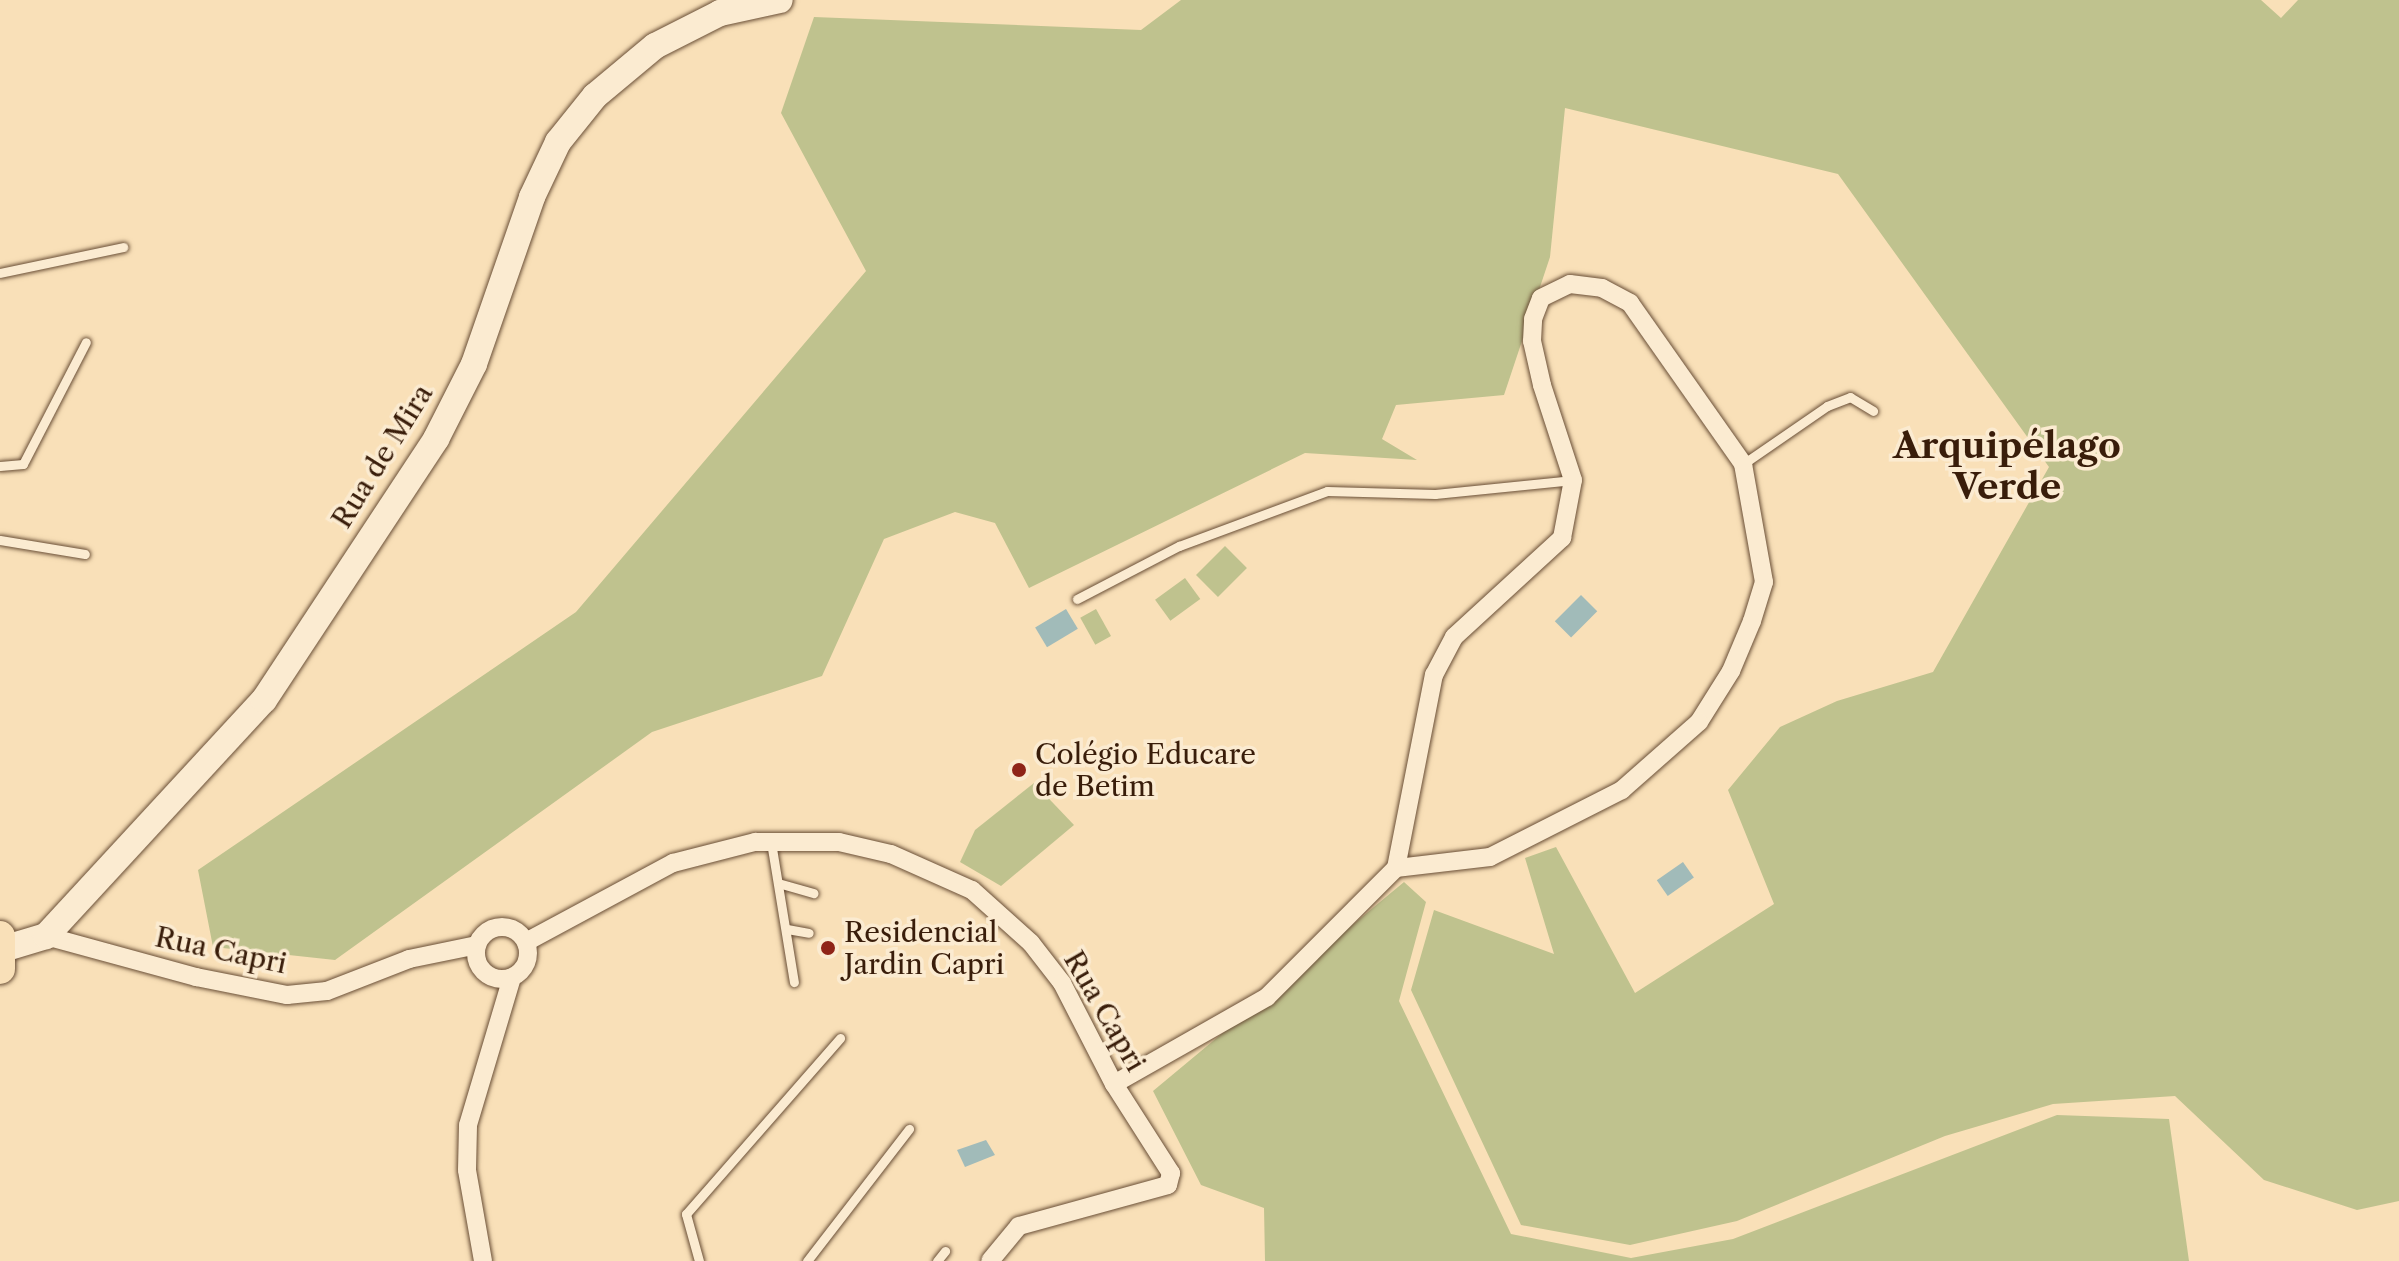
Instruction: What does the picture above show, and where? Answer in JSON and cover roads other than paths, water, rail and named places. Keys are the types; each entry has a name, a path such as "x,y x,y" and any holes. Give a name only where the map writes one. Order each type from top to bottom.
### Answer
{"street":[{"name":"Rua de Mira","path":"46,936 264,700 436,439 474,364 532,197 558,142 595,96 655,46 720,13 780,0"},
{"path":"1114,1084 1267,997 1396,868 1434,675 1454,637 1562,538 1573,480 1532,341 1541,298 1570,284 1602,288 1630,303 1743,464 1764,582 1731,671 1699,722 1622,790 1490,857 1396,868"},
{"name":"Rua Capri","path":"46,936 196,977 287,995 327,991 409,959 477,945 497,928 512,929 526,942 673,863 714,849 771,842 839,842 891,854 972,890 1031,943 1062,983 1114,1084 1171,1173 1168,1185 1019,1226 990,1261"},
{"path":"1,951 46,936"},
{"path":"483,1261 467,1170 468,1125 512,977 525,966 526,942"},
{"path":"477,945 484,971 496,978 512,977"}],"lane":[{"path":"0,273 123,247"},
{"path":"0,466 23,464 86,342"},
{"path":"1743,464 1827,406 1850,397 1873,411"},
{"path":"1077,599 1179,546 1327,491 1435,494 1573,480"},
{"path":"0,540 85,554"},
{"path":"771,842 794,982"},
{"path":"778,883 814,893"},
{"path":"787,929 809,933"},
{"path":"699,1261 686,1214 840,1038"},
{"path":"807,1261 909,1129"},
{"path":"937,1261 945,1251"}],"water":[{"path":"1581,595 1597,611 1571,637 1555,621"},
{"path":"1066,609 1078,629 1047,647 1035,628"},
{"path":"1683,862 1694,878 1668,896 1657,880"},
{"path":"986,1140 995,1155 965,1167 957,1150"}],"place":[{"name":"Colégio Educare de Betim","path":"1019,770"},
{"name":"Residencial Jardin Capri","path":"828,948"}],"district":[{"name":"Arquipélago Verde","path":"2007,466"}]}
